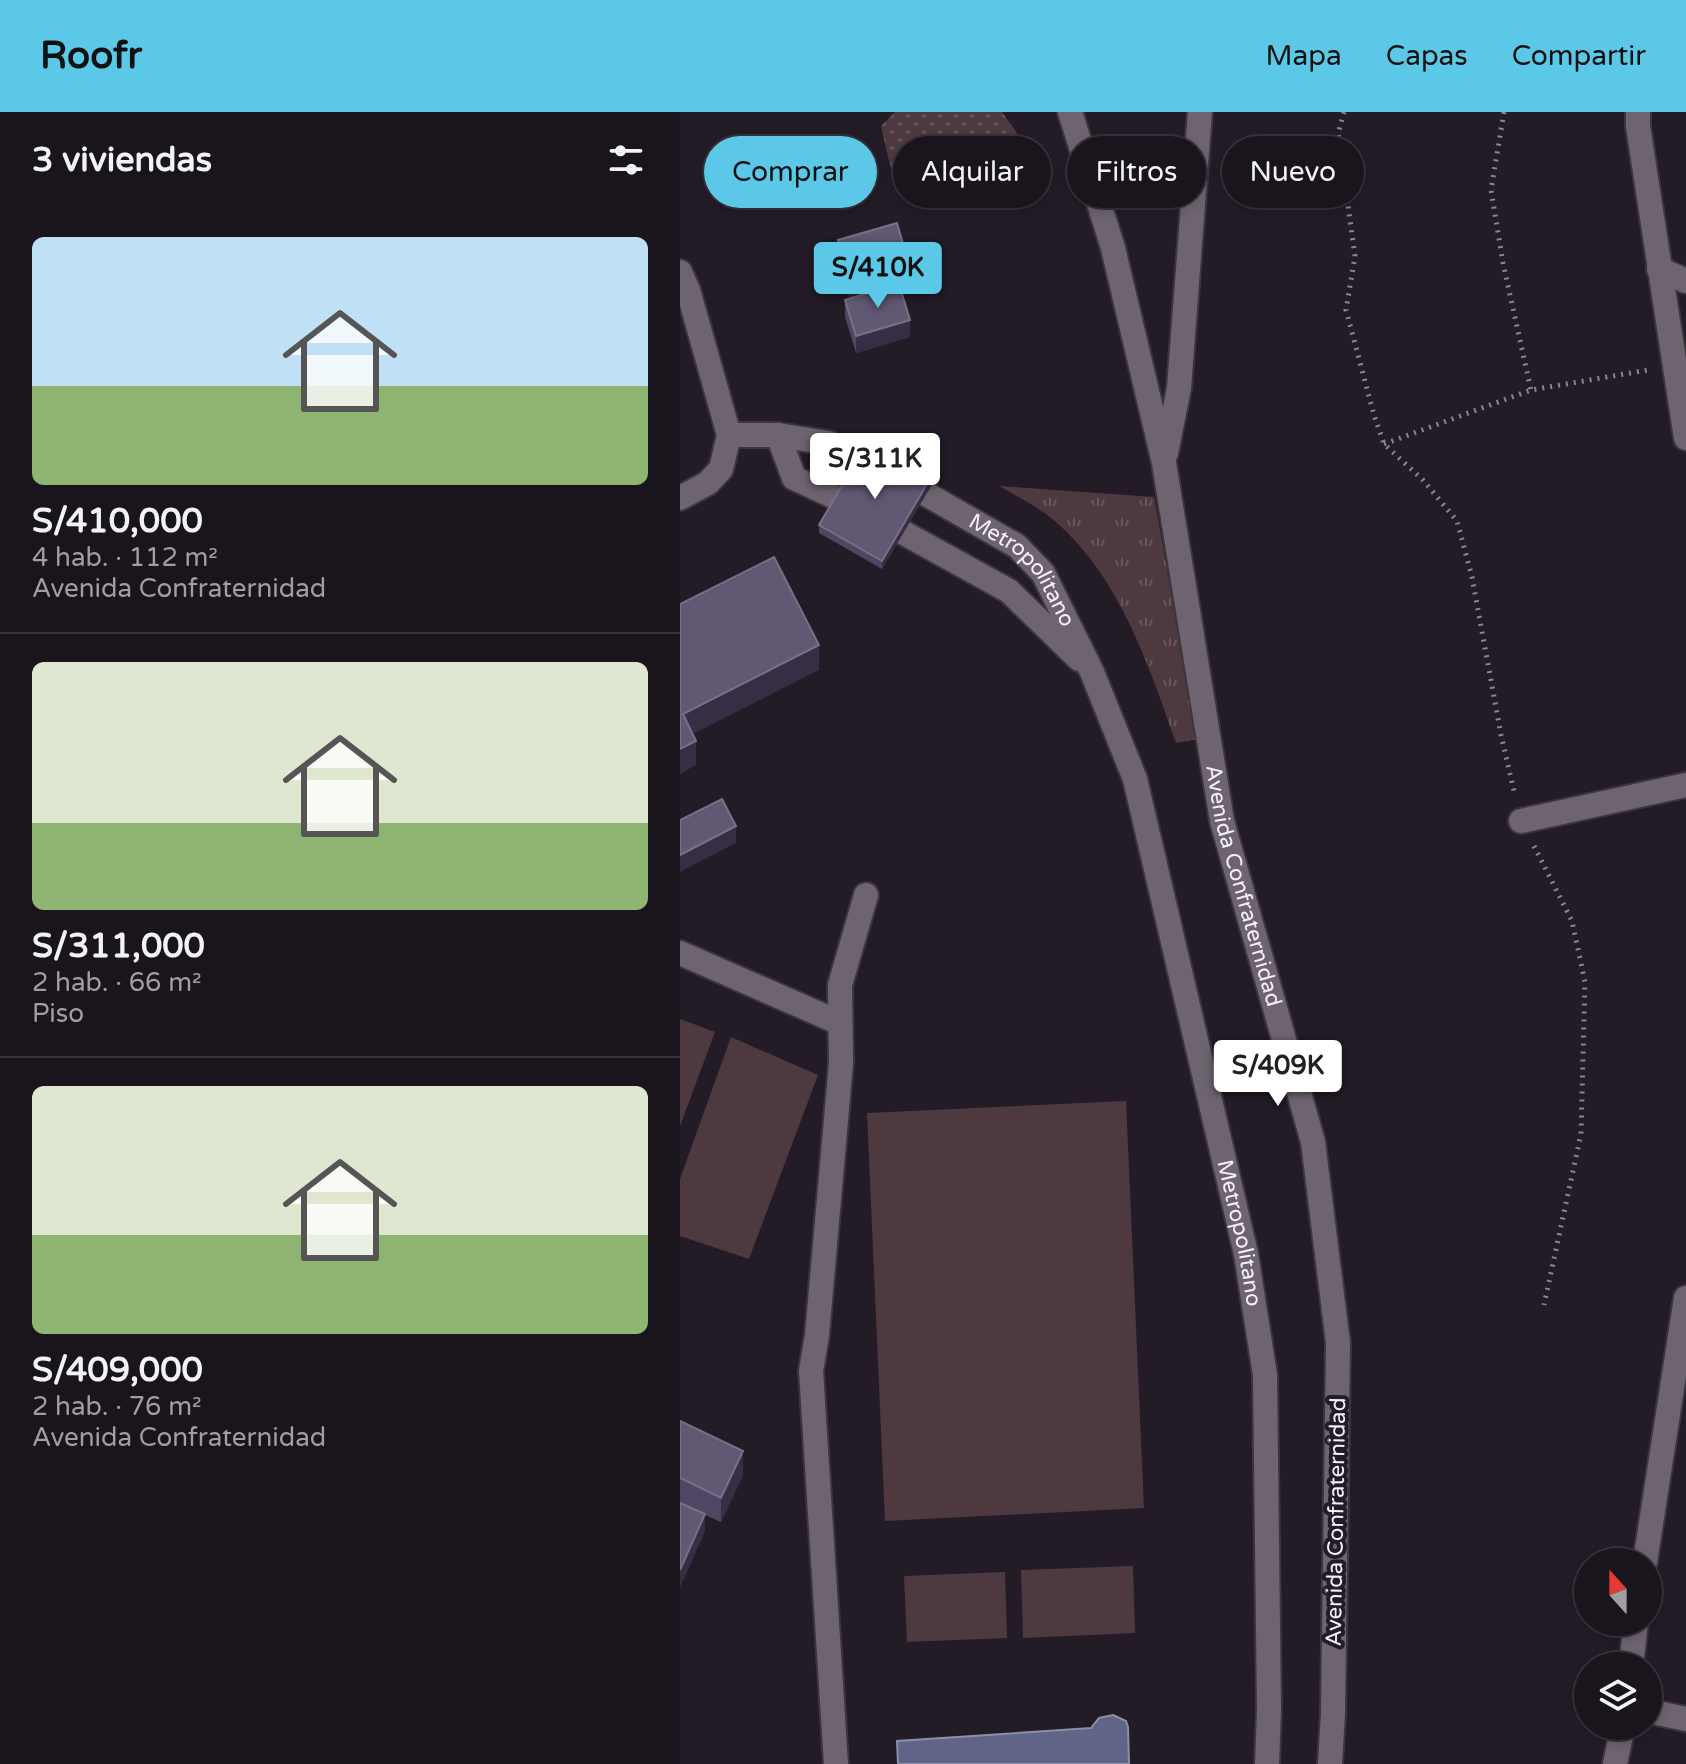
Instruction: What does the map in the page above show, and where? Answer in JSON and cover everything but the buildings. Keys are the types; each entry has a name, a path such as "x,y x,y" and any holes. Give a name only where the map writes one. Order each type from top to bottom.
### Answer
{"street":[{"name":"Avenida Confraternidad","path":"1070,112 1113,248 1164,463 1222,821 1313,1142 1338,1343 1330,1764"},
{"path":"1164,463 1179,388 1200,112"},
{"path":"1638,112 1686,438"},
{"path":"1659,269 1686,281"},
{"path":"680,272 688,290 729,435 721,469 708,483 680,498"},
{"path":"729,435 778,435 828,443 861,460"},
{"path":"778,435 794,478 839,499"},
{"name":"Metropolitano","path":"926,494 1017,546 1043,573 1092,672 1135,779 1246,1254 1265,1375 1267,1764"},
{"name":"Metropolitano","path":"904,533 1009,591 1092,672"},
{"path":"1521,821 1686,785"},
{"path":"836,1764 811,1371 817,1335 841,1063 840,985 866,895"},
{"path":"680,953 840,1023"},
{"path":"1647,1548 1686,1298"},
{"path":"1662,1714 1686,1719"},
{"path":"1615,1764 1620,1740"}],"path":[{"path":"1344,112 1338,134 1355,256 1346,310 1374,415 1384,444 1423,480 1457,521 1472,577 1501,735 1521,821 1572,921 1585,982 1581,1134 1544,1305"},
{"path":"1504,112 1491,190 1503,263 1531,390"},
{"path":"1384,444 1531,390 1675,366"}],"green space":[{"path":"895,112 1002,112 1019,136 893,136 893,178 881,126"},
{"path":"999,486 1154,497 1198,739 1176,743 1130,625 1098,569 1056,522"},
{"path":"680,1019 715,1032 680,1126"},
{"path":"731,1037 818,1075 749,1259 680,1236 680,1179"},
{"path":"1126,1101 1144,1508 885,1521 867,1113"},
{"path":"1133,1566 1135,1633 1023,1638 1021,1570"},
{"path":"1005,1572 1007,1638 907,1642 904,1576"}],"water":[{"path":"1113,1715 1126,1721 1128,1727 1129,1764 898,1764 897,1741 1091,1728 1099,1718"}]}
